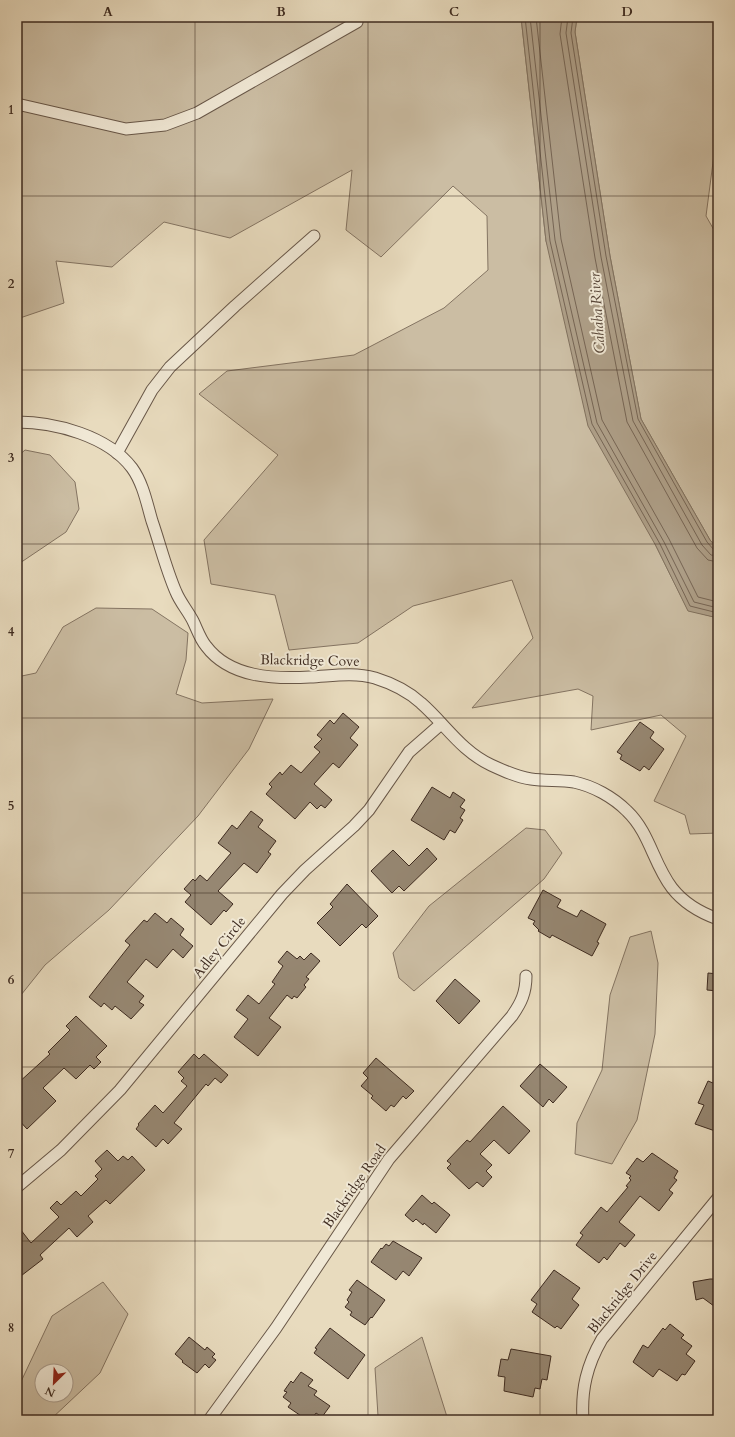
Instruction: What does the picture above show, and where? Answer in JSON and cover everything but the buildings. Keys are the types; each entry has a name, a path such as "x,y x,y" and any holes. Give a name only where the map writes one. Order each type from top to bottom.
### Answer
{"street":[{"path":"17,104 126,129 165,124 197,113 356,22"},
{"path":"117,453 152,390 170,368 235,306 314,236"},
{"name":"Blackridge Cove","path":"17,422 53,426 87,435 117,453 132,468 141,487 177,594 192,618 206,646 220,660 237,671 265,676 309,678 346,674 358,675 392,684 420,702 467,750 489,764 514,775 532,779 574,782 610,797 627,810 641,827 672,888 700,911 718,919"},
{"name":"Adley Circle","path":"17,1187 61,1150 120,1090 282,894 364,815 409,752 441,724"},
{"name":"Blackridge Road","path":"208,1420 276,1328 389,1159 512,1016 522,1002 526,987 526,976"},
{"name":"Blackridge Drive","path":"583,1420 582,1404 586,1373 592,1357 602,1339 718,1198"}],"shaded area":[{"path":"17,17 521,17 546,241 656,546 688,610 718,618 718,833 690,834 685,815 654,801 686,736 661,715 591,730 593,696 578,689 472,708 533,638 512,580 413,606 358,643 289,650 275,595 211,584 204,540 278,455 199,394 227,371 354,355 444,308 488,270 487,216 453,186 381,257 346,230 352,170 230,238 164,222 112,267 56,261 64,303 17,319"},
{"path":"577,17 718,17 718,124 706,216 718,237 718,549 710,540 641,419 610,256 575,32"},
{"path":"25,450 50,455 75,482 79,509 66,532 17,565 17,457"},
{"path":"96,608 152,609 188,633 186,660 176,694 202,703 273,699 249,749 198,816 109,910 45,965 17,1000 17,677 36,673 63,627"},
{"path":"526,828 545,830 562,853 544,879 414,991 399,978 393,953 429,906"},
{"path":"651,931 658,963 655,1034 637,1120 612,1164 575,1154 577,1123 602,1070 610,995 630,937"},
{"path":"103,1282 128,1314 100,1373 74,1397 74,1363 34,1363 34,1403 68,1403 50,1420 17,1420 17,1390 52,1316"},
{"path":"422,1337 448,1420 376,1420 378,1416 375,1368"}],"water":[{"name":"Cahaba River","path":"521,17 577,17 575,32 610,256 641,419 710,540 718,549 718,618 688,611 656,546 588,426 546,241"}]}
